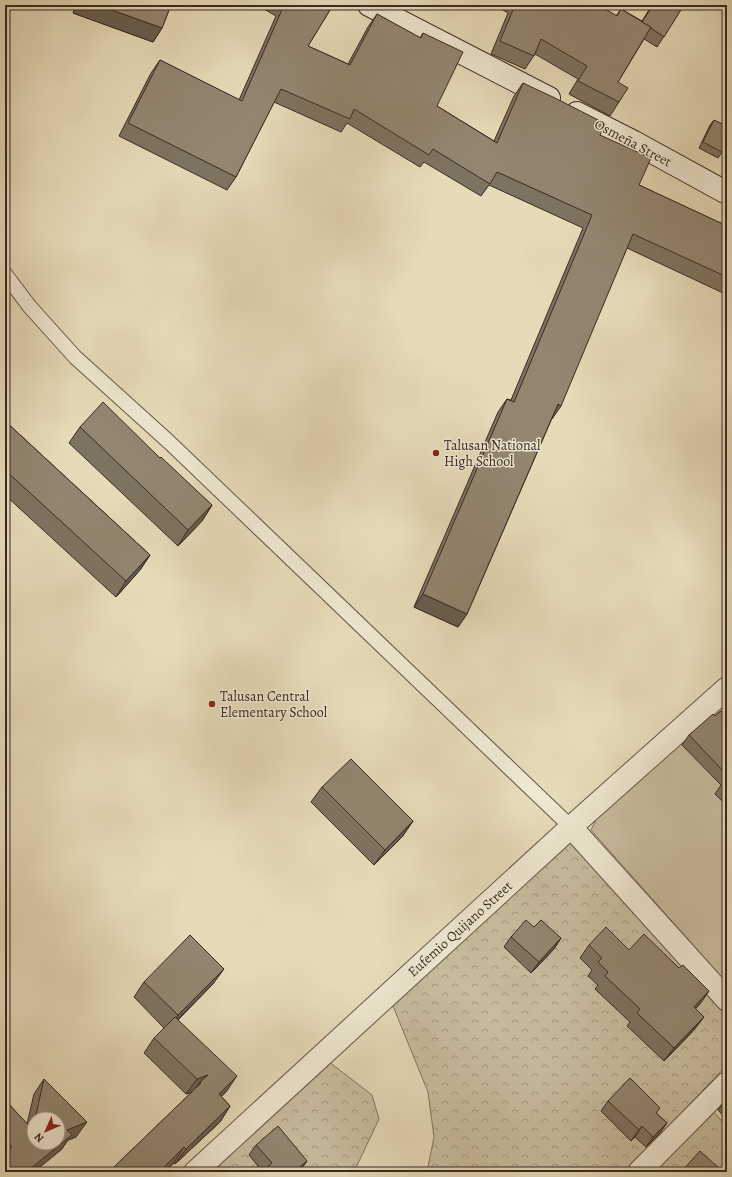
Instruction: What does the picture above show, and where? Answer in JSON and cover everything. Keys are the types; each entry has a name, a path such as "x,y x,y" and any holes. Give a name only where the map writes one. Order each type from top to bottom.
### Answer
{"street":[{"name":"Osmeña Street","path":"368,5 634,142 727,194"},
{"name":"Eufemio Quijano Street","path":"195,1172 571,827 727,688"},
{"path":"571,827 727,1000"},
{"path":"639,1172 727,1083"}],"lane":[{"path":"5,274 30,307 75,357 169,442 571,827"}],"green space":[{"path":"727,699 727,983 591,830 600,812"},
{"path":"566,839 575,843 727,1015 727,1065 625,1172 427,1172 434,1137 428,1092 391,1001"},
{"path":"328,1061 372,1095 379,1119 354,1172 208,1172"},
{"path":"711,1109 727,1127 727,1172 650,1172"}],"building":[{"path":"98,5 171,5 162,28"},
{"path":"284,5 333,5 308,46 350,65 377,14 421,38 423,33 463,52 437,106 497,143 523,83 606,124 600,135 651,158 639,185 727,226 727,277 633,234 561,406 558,404 467,614 423,594 507,399 514,402 592,215 497,172 490,184 433,149 429,155 354,109 350,119 281,89 236,177 128,123 160,60 242,101"},
{"path":"515,5 598,5 617,16 621,9 651,27 618,82 628,88 619,102 578,81 587,66 541,39 534,56 500,41"},
{"path":"653,5 684,5 664,37 642,22"},
{"path":"714,120 727,126 727,141 722,152 703,142"},
{"path":"103,402 160,458 161,457 212,505 188,530 80,427"},
{"path":"5,421 150,555 126,581 5,470"},
{"path":"727,706 727,775 689,735 713,714 715,716"},
{"path":"351,759 413,821 385,850 322,787"},
{"path":"727,779 727,788 722,783"},
{"path":"526,920 534,927 541,920 561,938 539,962 511,937"},
{"path":"606,927 629,950 644,934 679,968 683,965 709,991 694,1007 704,1017 674,1048 637,1013 640,1009 605,976 608,972 598,962 602,958 589,945"},
{"path":"190,935 224,969 178,1015 144,982"},
{"path":"175,1017 237,1076 219,1094 230,1106 186,1149 184,1147 159,1172 119,1172 114,1167 208,1075 197,1079 154,1038"},
{"path":"630,1078 660,1108 656,1113 667,1123 653,1137 642,1126 639,1130 608,1101"},
{"path":"44,1079 87,1122 67,1130 72,1135 66,1140 66,1111 37,1111"},
{"path":"5,1100 26,1122 26,1151 52,1151 26,1172 5,1172 5,1153 12,1147 5,1139"},
{"path":"278,1126 307,1161 294,1172 270,1172 266,1168 272,1163 256,1145"},
{"path":"700,1151 723,1172 681,1172"}],"place":[{"name":"Talusan National High School","path":"436,453"},
{"name":"Talusan Central Elementary School","path":"212,704"}]}
